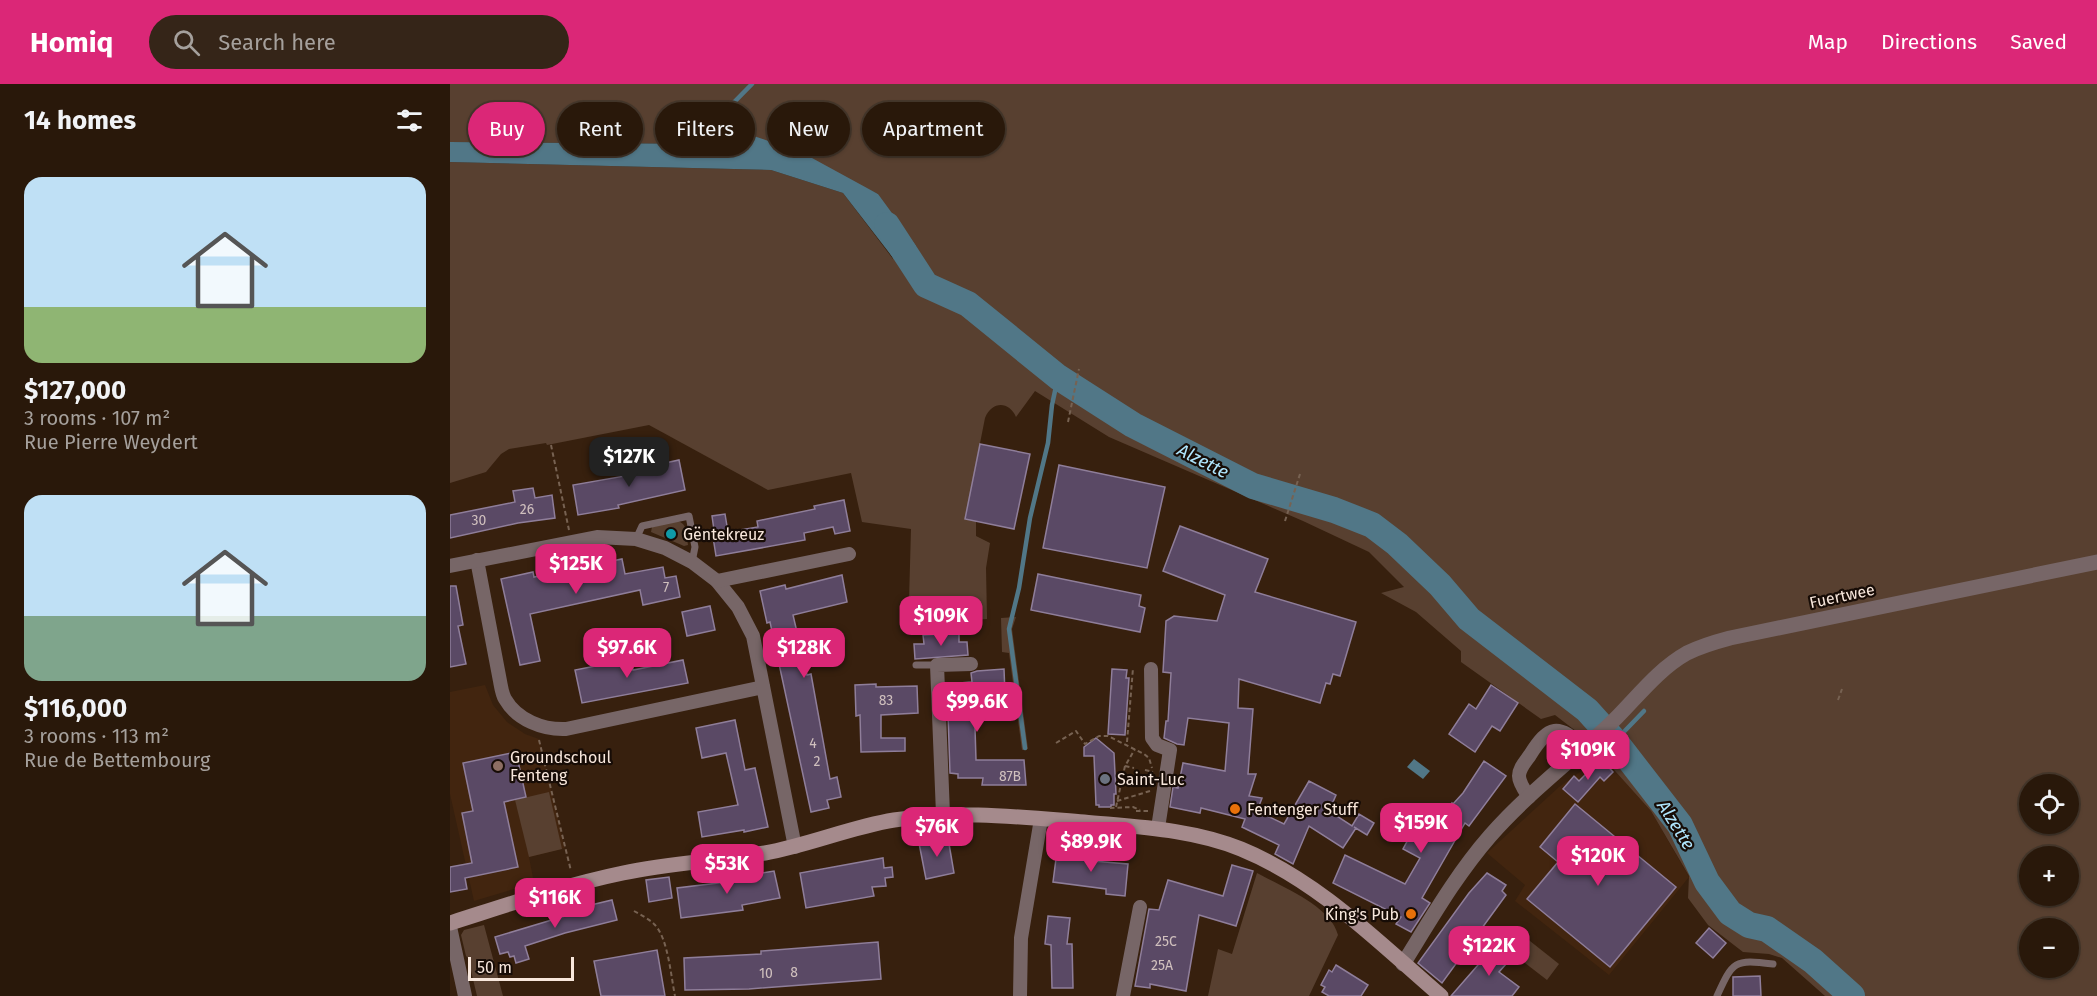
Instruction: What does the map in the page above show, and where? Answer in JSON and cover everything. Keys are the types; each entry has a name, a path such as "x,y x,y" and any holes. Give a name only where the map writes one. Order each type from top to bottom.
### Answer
{"main road":[{"path":"450,925 594,879 626,872 795,847 891,820 943,814 985,814 1158,828 1238,848 1268,861 1305,882 1336,904 1441,996"}],"street":[{"path":"450,566 597,537 636,539 664,548 692,562 717,581 738,607 753,636 795,847"},
{"path":"717,581 849,554"},
{"path":"477,560 505,699 516,712 530,722 554,729 566,729 764,687"},
{"name":"Fuertwee","path":"1403,964 1443,897 1492,834 1529,797 1618,717 1655,677 1671,664 1705,645 1730,638 2097,562"},
{"path":"943,814 937,665 971,664"},
{"path":"1151,669 1152,738 1157,745 1170,750 1158,828"},
{"path":"1529,797 1519,779 1519,771 1542,737 1548,733 1565,732 1586,746"},
{"path":"1020,996 1021,938 1041,819"},
{"path":"1123,996 1140,908"},
{"path":"450,925 465,996"}],"lane":[{"path":"636,539 642,526 689,516 695,547 692,562"},
{"path":"916,665 937,665"},
{"path":"1717,996 1728,972 1737,963 1748,961 1773,964"}],"path":[{"path":"1068,422 1078,369"},
{"path":"551,445 571,542"},
{"path":"1285,521 1300,474"},
{"path":"1126,744 1129,733 1133,668"},
{"path":"1838,700 1842,689"},
{"path":"1056,743 1076,731 1085,744 1099,736 1108,736 1149,758 1153,772 1152,781"},
{"path":"539,737 573,877"},
{"path":"1116,807 1125,766 1135,749"},
{"path":"1125,766 1134,768"},
{"path":"1145,770 1153,772"},
{"path":"1118,801 1149,792 1151,789"},
{"path":"1105,810 1116,807 1132,807 1140,810"},
{"path":"634,911 654,924 660,931 675,996"}],"shaded area":[{"path":"450,84 2097,84 2097,996 1825,996 1782,958 1769,954 1743,952 1708,925 1688,898 1689,876 1651,811 1598,752 1591,734 1581,735 1555,715 1541,719 1461,662 1461,651 1416,612 1381,593 1404,587 1369,552 1109,437 1035,391 1016,417 1009,408 1000,405 992,408 985,418 965,519 976,521 976,536 990,543 986,568 987,619 939,622 938,601 909,601 911,529 862,522 851,473 768,490 649,425 547,445 546,443 509,449 501,454 486,472 450,483 450,162 771,170 843,193 893,259 878,194 797,156 850,156 850,102 767,102 767,142 755,136 755,102 655,102 655,143 643,143 643,102 557,102 557,143 545,143 545,102 468,102 468,142 450,142"},
{"path":"677,521 685,527 688,545 684,546 651,532 652,527"},
{"path":"1016,617 1012,629 1028,749 1022,750 1009,653 1002,652 1001,618"},
{"name":"Groundschoul Fenteng","path":"485,685 493,705 507,722 525,734 539,739 565,848 529,857 534,883 474,901 450,794 450,692"},
{"path":"1602,756 1651,811 1689,877 1609,975 1515,901 1525,885 1487,853 1559,787"},
{"path":"549,792 562,849 529,857 515,800"},
{"path":"1257,873 1316,906 1334,925 1338,935 1309,996 1208,996 1218,949 1232,954"},
{"path":"484,925 503,996 477,996 466,956 461,935 464,930"},
{"path":"1516,930 1559,964 1547,980 1503,946"}],"water":[{"path":"755,136 767,140 767,156 808,156 878,194 916,246 894,259 843,193 771,170 450,162 450,142 468,142 468,156 545,156 545,143 557,143 557,156 643,156 643,143 655,143 655,156 755,156"},
{"path":"1414,759 1430,771 1423,779 1407,767"}],"building":[{"path":"980,444 1030,454 1014,529 965,519"},
{"path":"679,460 685,490 618,505 619,508 578,515 573,485 625,476 624,472"},
{"path":"1059,465 1165,487 1147,568 1043,548"},
{"path":"533,488 535,498 552,495 555,518 518,523 450,538 450,515 515,502 513,491"},
{"path":"844,500 850,531 835,534 833,527 804,533 805,540 716,556 712,516 725,514 728,532 758,527 757,521 815,509 814,506"},
{"path":"1180,526 1268,559 1255,592 1356,622 1340,676 1333,674 1330,684 1326,683 1320,703 1239,679 1238,708 1253,709 1248,774 1256,774 1249,796 1262,798 1257,811 1284,824 1309,781 1336,795 1329,811 1352,826 1359,814 1374,823 1367,835 1356,828 1343,848 1309,826 1293,864 1275,854 1279,845 1242,827 1245,819 1201,808 1200,813 1170,807 1173,787 1178,788 1183,763 1225,771 1229,723 1188,718 1184,745 1164,738 1166,721 1168,721 1171,673 1163,672 1166,621 1174,616 1217,621 1225,595 1163,571"},
{"path":"622,559 625,574 663,567 665,578 676,576 680,597 643,605 640,590 530,614 540,661 520,665 501,579 533,572 534,577"},
{"path":"1038,574 1141,595 1139,606 1145,608 1140,632 1031,610"},
{"path":"842,575 847,602 793,615 807,675 811,674 830,779 837,777 841,797 827,800 829,808 811,812 770,622 767,623 760,591 785,585 786,589"},
{"path":"450,586 456,586 463,625 458,626 466,664 450,667"},
{"path":"710,606 715,630 687,636 682,612"},
{"path":"959,633 959,642 967,642 968,655 915,659 914,644 924,644 923,635"},
{"path":"631,659 633,670 683,660 688,683 582,703 575,670"},
{"path":"1004,669 1005,694 974,695 976,760 1024,760 1026,785 982,785 983,778 958,778 958,774 950,773 947,684 972,682 971,673 977,671"},
{"path":"1112,669 1127,670 1126,678 1129,678 1125,735 1108,734"},
{"path":"876,684 876,687 917,686 918,713 881,715 881,738 905,738 905,751 861,752 860,715 856,716 855,685"},
{"path":"1491,685 1518,703 1500,731 1492,726 1475,752 1449,734 1469,704 1476,709"},
{"path":"735,720 745,770 755,768 768,827 702,837 698,812 738,805 726,753 702,758 696,728"},
{"name":"Saint-Luc","path":"1096,738 1114,753 1116,794 1114,794 1114,805 1111,807 1096,805 1094,756 1084,756 1084,747"},
{"path":"516,752 526,797 504,802 518,867 465,878 467,889 450,892 450,867 472,863 462,813 473,811 463,763"},
{"path":"1601,759 1613,772 1604,781 1600,777 1578,802 1563,789 1574,776 1579,781"},
{"path":"1484,761 1506,776 1469,826 1465,823 1422,898 1430,903 1411,932 1396,924 1401,917 1333,883 1345,855 1405,884 1420,858 1403,849 1423,812 1440,821 1452,803 1463,793"},
{"path":"1575,804 1676,887 1610,967 1527,899 1558,862 1540,847"},
{"path":"948,838 954,873 926,879 919,843"},
{"path":"1057,851 1093,856 1093,861 1128,864 1125,896 1106,894 1106,889 1053,882"},
{"path":"883,858 884,868 892,867 893,877 885,878 886,886 872,887 874,896 806,908 800,873"},
{"path":"1232,865 1253,871 1236,926 1199,915 1186,991 1150,984 1150,988 1135,986 1149,909 1159,910 1168,880 1223,896"},
{"path":"774,871 780,898 742,905 743,910 681,918 677,888 751,879 751,875"},
{"path":"1487,873 1506,885 1502,891 1506,895 1442,983 1418,963 1469,893"},
{"path":"669,877 672,898 649,902 646,880"},
{"path":"612,900 617,920 525,946 529,959 516,963 514,956 510,957 508,952 500,954 495,937 575,913 574,909"},
{"path":"1048,916 1070,918 1067,944 1072,944 1073,988 1052,988 1051,945 1045,944"},
{"path":"1709,928 1726,943 1713,958 1696,943"},
{"path":"878,942 881,979 749,989 685,990 684,958 761,954 761,951"},
{"path":"1498,942 1514,955 1499,972 1519,987 1512,996 1451,996"},
{"path":"657,950 665,996 601,996 594,961"},
{"path":"1336,965 1368,985 1361,996 1329,996 1322,992 1325,987 1321,985 1329,970 1332,972"},
{"path":"1760,976 1761,996 1733,996 1733,977"}],"waterway":[{"path":"734,102 752,84"},
{"name":"Alzette","path":"887,225 926,285 968,304 1058,377 1133,425 1253,486 1334,510 1372,525 1397,544 1440,585 1469,619 1587,710 1615,741 1680,825 1707,882 1730,913 1749,925 1767,929 1813,961 1852,996"},
{"path":"1025,748 1009,629 1019,588 1030,518 1048,443 1058,377"},
{"path":"1615,741 1644,711"}],"place":[{"name":"Gëntekreuz","path":"671,534"},
{"name":"Groundschoul Fenteng","path":"498,766"},
{"name":"Saint-Luc","path":"1105,779"},
{"name":"Fentenger Stuff","path":"1235,809"},
{"name":"King's Pub","path":"1411,914"}]}
